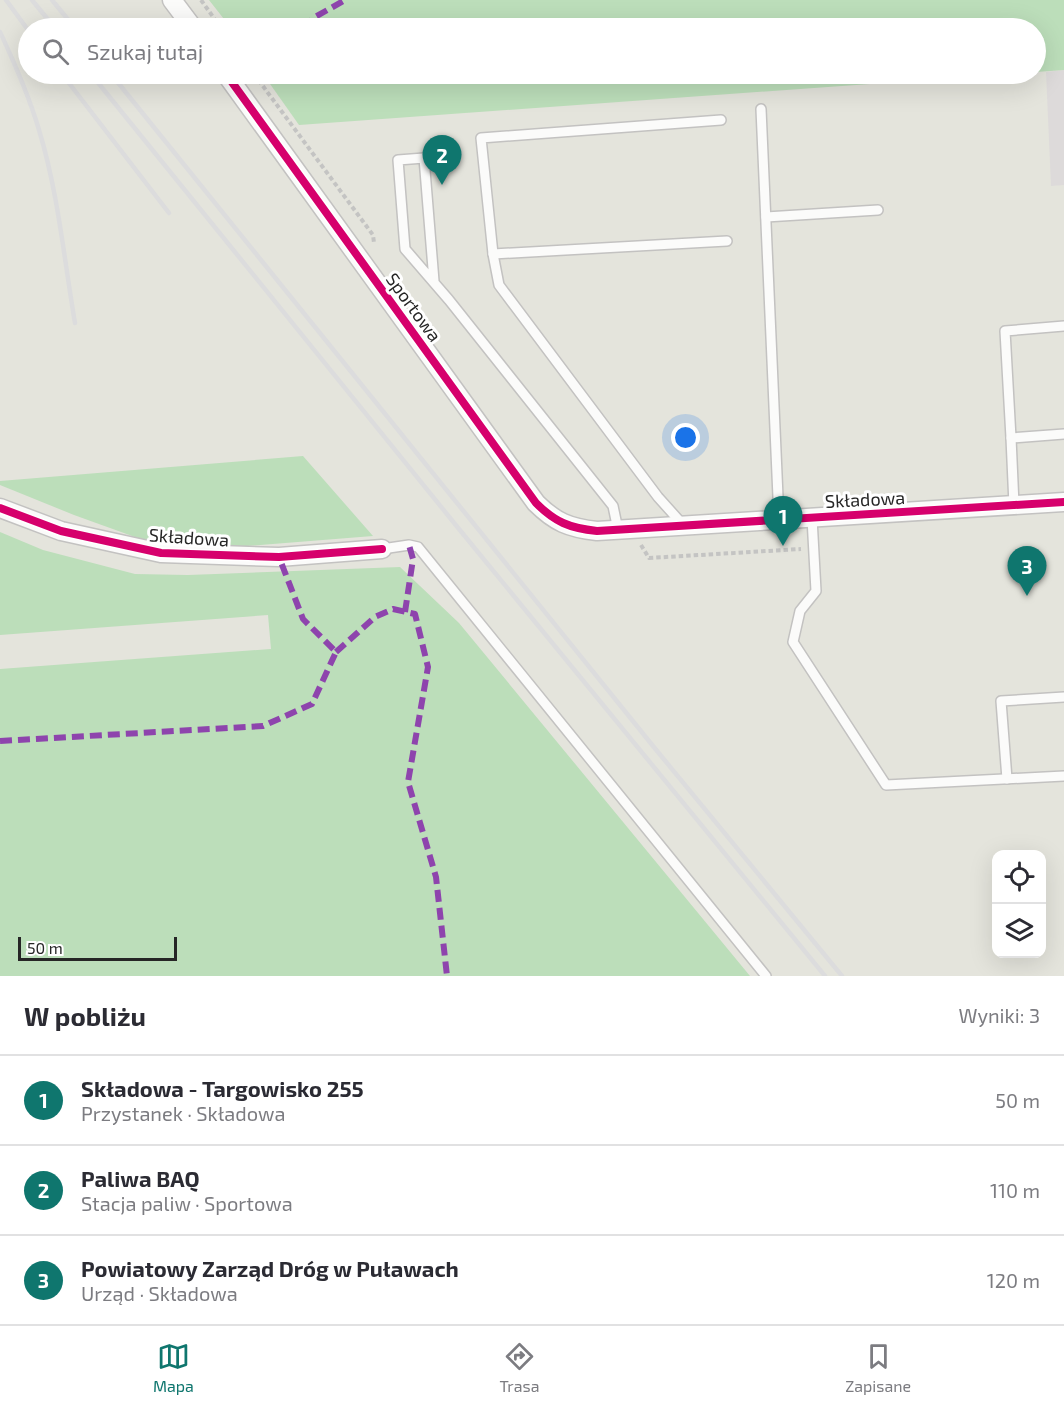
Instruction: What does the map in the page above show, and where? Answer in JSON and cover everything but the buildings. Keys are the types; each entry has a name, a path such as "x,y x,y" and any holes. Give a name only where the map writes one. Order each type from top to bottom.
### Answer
{"street":[{"path":"172,0 186,18"},
{"name":"Sportowa","path":"233,84 536,503 550,516 564,524 580,530 597,531"},
{"name":"Składowa","path":"597,531 1064,502"},
{"name":"Składowa","path":"0,508 61,531 161,553 279,557 382,549"}],"lane":[{"path":"761,109 779,520"},
{"path":"684,526 658,497 499,285 493,254 481,138 721,120"},
{"path":"434,281 424,158 398,160 405,249 434,281 614,506 618,530"},
{"path":"766,217 878,210"},
{"path":"493,254 727,241"},
{"path":"1014,505 1005,331 1064,326"},
{"path":"1011,438 1064,434"},
{"path":"812,518 816,591 800,612 793,642 886,785 1064,776"},
{"path":"382,549 409,545 418,547 766,976"},
{"path":"1007,779 1000,701 1064,697"}],"path":[{"path":"201,0 214,18"}],"shaded area":[{"path":"1064,70 1064,185 1051,186 1046,72"}],"green space":[{"path":"209,0 1064,0 1064,70 1046,71 1046,18 223,18"},
{"path":"270,84 870,84 299,125"},
{"path":"303,456 373,536 235,547 146,541 0,485 0,481"},
{"path":"0,532 43,550 135,574 188,575 400,567 459,623 750,976 0,976 0,669 271,649 268,615 0,635"}],"railway":[{"path":"6,0 19,18"},
{"path":"32,0 47,18"},
{"path":"52,0 67,18"},
{"path":"0,32 18,73"},
{"path":"23,84 46,153 75,323"},
{"path":"70,84 169,213"},
{"path":"99,84 825,976"},
{"path":"119,84 653,746 842,976"}],"marked path":[{"path":"314,18 345,0"},
{"path":"405,612 413,559 409,545"},
{"path":"0,741 263,726 312,704 336,652 303,619 279,557"},
{"path":"336,652 375,617 393,609 415,614 428,667 408,782 436,877 447,976"}],"cycle path":[{"path":"233,84 536,503 563,523 597,531 1064,502"},
{"path":"0,508 61,531 161,553 279,557 382,549"}],"place":[{"name":"Paliwa BAQ","path":"442,185"},
{"name":"Składowa - Targowisko 255","path":"783,546"},
{"name":"Powiatowy Zarząd Dróg w Puławach","path":"1027,596"}]}
